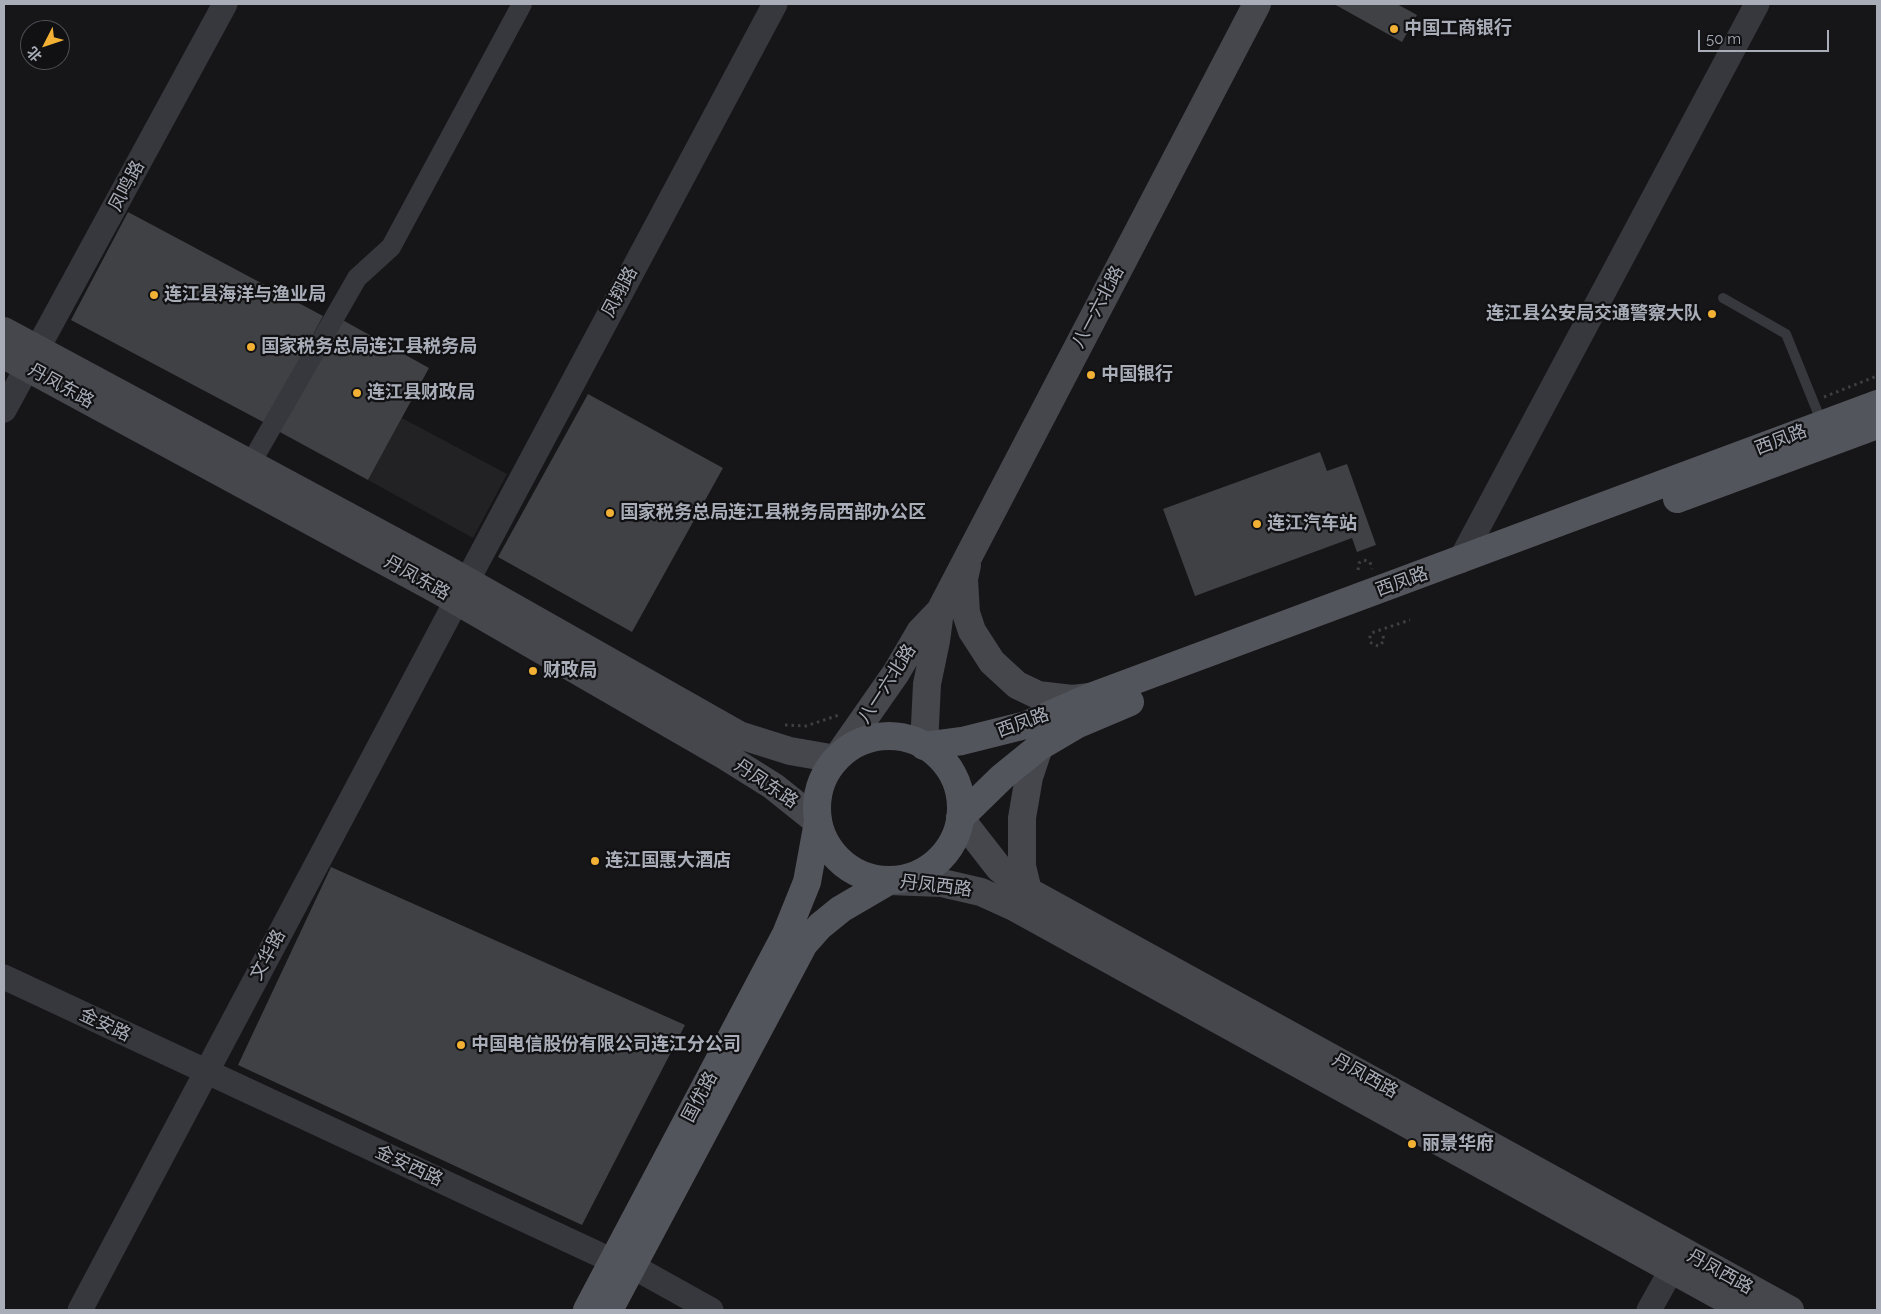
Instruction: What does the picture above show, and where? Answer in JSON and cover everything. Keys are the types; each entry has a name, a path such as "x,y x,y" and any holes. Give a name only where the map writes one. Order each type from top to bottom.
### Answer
{"main road":[{"name":"八一六北路","path":"836,759 896,673 920,632 940,610 1257,4"},
{"name":"丹凤东路","path":"4,331 33,358 462,591 739,735 790,751 836,759"},
{"name":"丹凤东路","path":"4,355 33,358"},
{"name":"西凤路","path":"924,746 962,741 1006,731 1090,697 1460,561 1817,413 1877,404"},
{"name":"西凤路","path":"960,818 1002,777 1039,747 1078,724 1119,706 1877,425"},
{"path":"970,552 964,579 966,613 972,631 992,662 1017,685 1038,695 1072,700 1090,697"},
{"name":"丹凤东路","path":"462,591 773,786 818,822"},
{"name":"八一六北路","path":"924,746 927,684 940,610"},
{"path":"887,736 906,738 924,746 938,756 949,769 956,784 960,801 960,818 954,838 944,855 910,878 889,881 870,878 851,870 836,857 824,841 818,822 817,799 823,778 836,759 851,747 868,739 887,736"},
{"path":"1028,891 1022,866 1022,818 1029,777 1039,747"},
{"name":"丹凤西路","path":"960,818 999,868 1028,891 1677,1260 1745,1310"},
{"name":"国优路","path":"609,1310 623,1263 786,934 807,882 818,822"},
{"name":"国优路","path":"587,1310 623,1263 804,944 820,926 842,909 889,881"},
{"name":"丹凤西路","path":"889,881 942,883 981,892 1014,907 1677,1260 1790,1310"}],"street":[{"name":"凤鸣路","path":"4,410 225,4"},
{"path":"245,473 357,278 391,247 522,4"},
{"name":"凤翔路","path":"462,591 774,4"},
{"path":"1460,561 1757,4"},
{"name":"文华路","path":"80,1310 462,591"},
{"name":"金安路","path":"4,977 206,1072"},
{"name":"金安西路","path":"206,1072 623,1263 711,1310"},
{"path":"1649,1310 1677,1260"}],"lane":[{"path":"1723,298 1786,334 1817,413"}],"path":[{"path":"1817,413 1877,376"},
{"path":"1383,636 1384,641 1379,646 1374,646 1370,642 1370,635 1374,632 1410,620"},
{"path":"780,724 806,726 831,719 845,711"}],"shaded area":[{"path":"402,418 507,474 473,538 368,480"}],"building":[{"name":"中国工商银行","path":"1334,4 1397,4 1417,15 1402,42"},
{"path":"128,212 323,316 265,423 71,320"},
{"name":"连江县财政局","path":"339,318 429,368 368,480 278,431"},
{"name":"国家税务总局连江县税务局西部办公区","path":"588,394 723,468 632,632 498,557"},
{"name":"连江汽车站","path":"1320,452 1327,471 1347,464 1376,545 1357,552 1352,538 1195,596 1163,509"},
{"name":"中国电信股份有限公司连江分公司","path":"331,867 685,1025 582,1225 238,1065"}],"place":[{"name":"中国工商银行","path":"1394,29"},
{"name":"连江县海洋与渔业局","path":"154,295"},
{"name":"连江县公安局交通警察大队","path":"1712,314"},
{"name":"国家税务总局连江县税务局","path":"251,347"},
{"name":"中国银行","path":"1091,375"},
{"name":"连江县财政局","path":"357,393"},
{"name":"国家税务总局连江县税务局西部办公区","path":"610,513"},
{"name":"连江汽车站","path":"1257,524"},
{"name":"财政局","path":"533,671"},
{"name":"连江国惠大酒店","path":"595,861"},
{"name":"中国电信股份有限公司连江分公司","path":"461,1045"},
{"name":"丽景华府","path":"1412,1144"}]}
